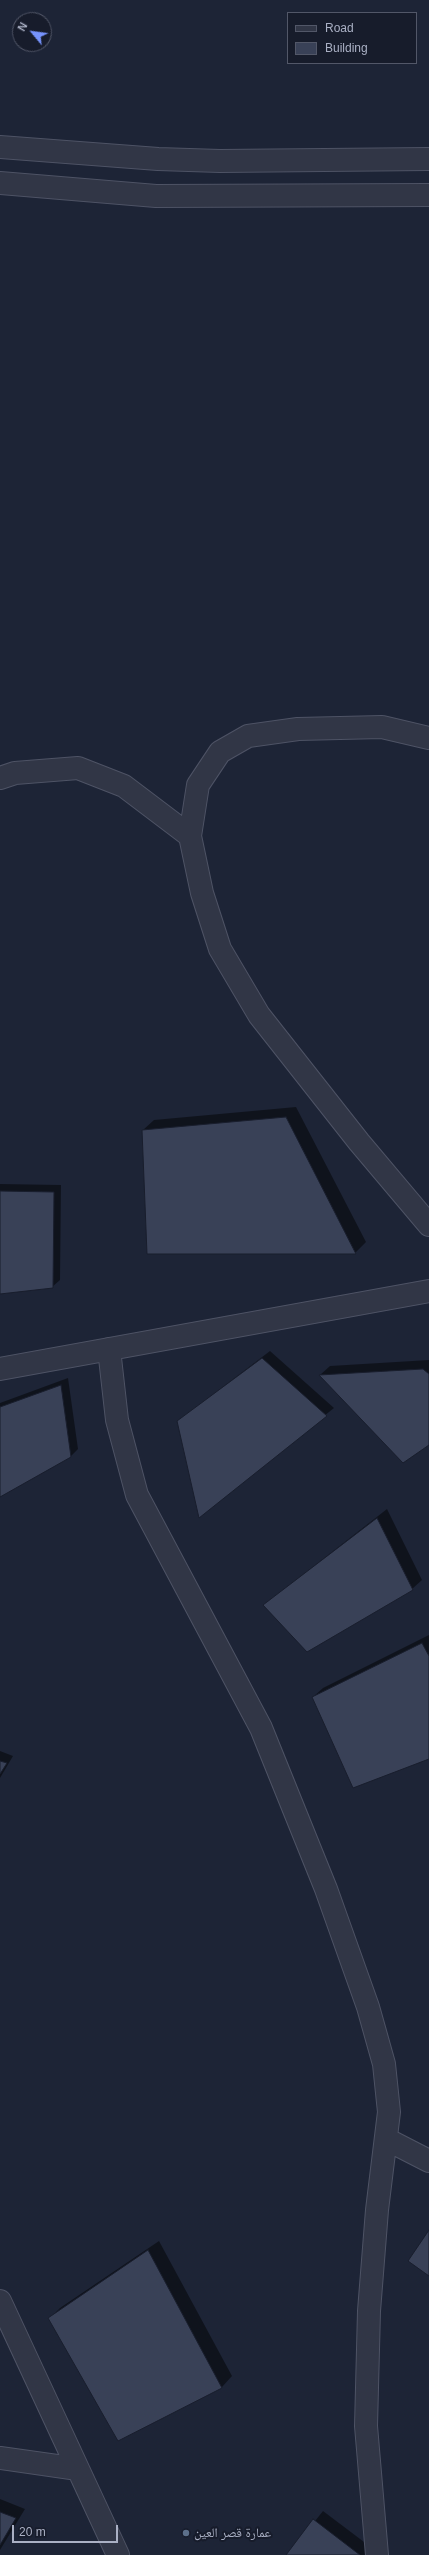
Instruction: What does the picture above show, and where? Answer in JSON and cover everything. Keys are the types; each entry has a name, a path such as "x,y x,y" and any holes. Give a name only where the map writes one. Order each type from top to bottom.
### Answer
{"street":[{"path":"0,147 196,161 429,159"},
{"path":"0,183 156,196 429,194"},
{"path":"429,738 382,727 298,729 248,736 220,752 198,785 190,836 202,893 220,949 259,1015 359,1142 429,1225"},
{"path":"0,778 15,773 78,768 124,786 190,836"},
{"path":"0,1369 429,1291"},
{"path":"109,1349 117,1420 137,1495 261,1728 326,1889 368,2007 384,2064 389,2112 370,2311 366,2426 377,2555"},
{"path":"386,2139 429,2161"},
{"path":"0,2301 118,2555"},
{"path":"0,2458 78,2469"}],"building":[{"path":"286,1117 356,1254 147,1254 142,1130"},
{"path":"0,1191 54,1192 53,1288 0,1294"},
{"path":"262,1358 327,1416 199,1518 177,1421"},
{"path":"423,1369 429,1374 429,1445 403,1463 319,1375"},
{"path":"61,1385 71,1457 0,1497 0,1407"},
{"path":"377,1518 413,1590 307,1652 263,1605"},
{"path":"422,1643 429,1656 429,1759 353,1788 312,1697"},
{"path":"0,1761 7,1763 0,1774"},
{"path":"429,2230 429,2276 408,2261"},
{"path":"148,2250 222,2388 118,2441 48,2318"},
{"path":"0,2512 16,2518 0,2545"},
{"path":"313,2519 360,2555 286,2555"}],"place":[{"name":"عمارة قصر العين","path":"186,2533"}]}
